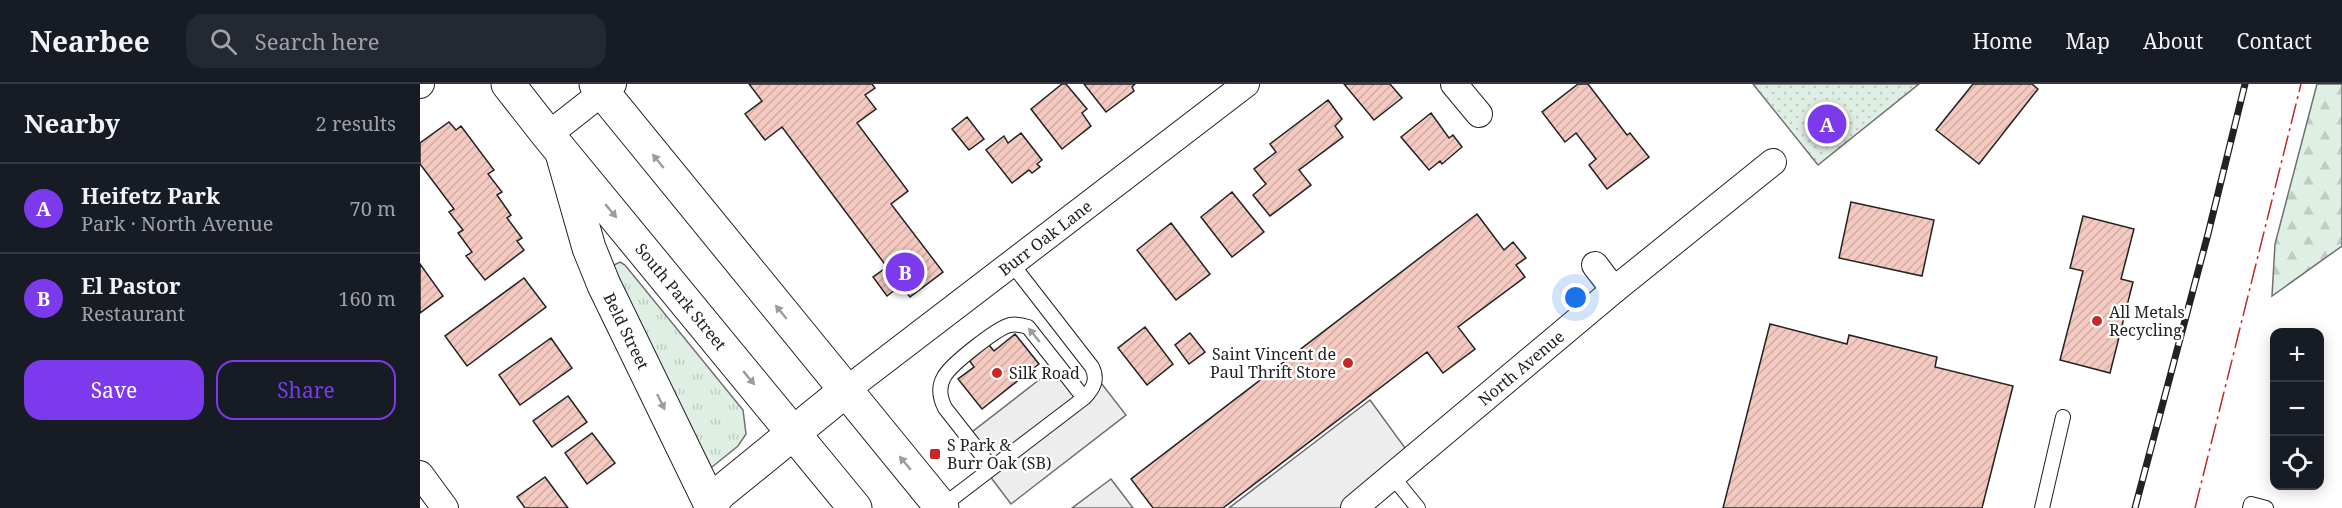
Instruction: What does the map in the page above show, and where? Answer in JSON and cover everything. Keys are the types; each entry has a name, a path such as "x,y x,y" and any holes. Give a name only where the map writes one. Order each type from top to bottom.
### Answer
{"main road":[{"name":"South Park Street","path":"508,84 855,508"},
{"path":"604,87 845,391 942,508"},
{"name":"Beld Street","path":"555,144 589,248 604,285 712,505 794,432 845,391"}],"street":[{"name":"Burr Oak Lane","path":"845,391 1246,84"},
{"path":"1454,84 1479,114"},
{"path":"555,144 604,87"},
{"name":"North Avenue","path":"1354,508 1614,290 1773,162"},
{"path":"1595,265 1614,290"},
{"path":"420,474 445,508"}],"lane":[{"path":"942,508 1084,398 1095,382 1092,367 1012,264"},
{"path":"992,468 945,408 940,388 948,370 1001,328 1015,324 1028,327 1084,398"},
{"path":"2042,508 2063,417"},
{"path":"1392,476 1418,508"},
{"path":"2250,508 2251,504 2266,508"}],"green space":[{"path":"1753,84 1919,84 1818,165"},
{"path":"2317,84 2342,84 2342,246 2272,296 2275,244"},
{"path":"620,262 625,265 743,410 746,434 738,446 712,467 700,463 614,273 614,265"}],"shaded area":[{"path":"1053,369 1075,397 1098,379 1126,415 1011,504 986,471 996,462 972,432"},
{"path":"1370,400 1408,452 1340,508 1229,508"},
{"path":"1111,479 1133,508 1072,508"}],"building":[{"path":"749,84 872,84 875,88 865,95 876,109 857,123 908,191 891,204 943,272 910,297 901,285 887,296 873,277 887,267 782,127 765,140 745,114 762,101"},
{"path":"1062,84 1066,84 1087,109 1082,113 1091,126 1062,149 1031,109"},
{"path":"1084,84 1135,84 1132,87 1134,91 1106,112"},
{"path":"1344,84 1390,84 1402,98 1374,120"},
{"path":"1578,84 1588,84 1627,135 1630,133 1649,157 1607,189 1589,165 1596,159 1576,133 1565,142 1542,112"},
{"path":"1973,84 2032,84 2038,89 1979,164 1936,130"},
{"path":"1328,100 1342,119 1335,126 1343,137 1299,170 1311,185 1270,216 1253,195 1266,184 1254,169 1276,152 1270,144"},
{"path":"1431,113 1449,138 1453,135 1462,147 1442,164 1440,161 1429,170 1401,137"},
{"path":"967,117 984,139 969,150 952,129"},
{"path":"449,122 456,130 461,126 494,170 488,174 502,192 497,195 511,215 507,218 522,238 517,241 524,250 485,280 466,256 472,252 458,233 463,230 449,212 454,209 420,164 420,143"},
{"path":"1021,133 1042,160 1037,164 1040,167 1032,173 1029,170 1012,183 986,150 1004,136 1008,143"},
{"path":"1232,192 1264,232 1232,257 1201,217"},
{"path":"1851,202 1934,220 1922,276 1839,258"},
{"name":"Saint Vincent de Paul Thrift Store","path":"1477,214 1504,250 1513,242 1526,258 1516,265 1525,277 1458,327 1475,349 1443,373 1427,352 1223,508 1153,508 1131,479"},
{"name":"All Metals Recycling","path":"2083,216 2134,229 2121,279 2133,282 2110,373 2060,360 2083,271 2070,268"},
{"path":"1171,223 1210,274 1176,300 1137,250"},
{"path":"420,264 443,296 420,313"},
{"path":"524,278 546,307 467,366 445,336"},
{"path":"1770,324 1847,344 1849,335 1937,357 1935,367 2013,386 1982,508 1723,508"},
{"path":"1145,327 1173,364 1147,385 1118,348"},
{"path":"1190,333 1205,352 1189,364 1175,345"},
{"name":"Silk Road","path":"1015,334 1039,364 982,409 958,379 974,367 969,360 989,345 994,351"},
{"path":"551,338 572,368 520,405 499,375"},
{"path":"568,396 587,422 552,447 533,421"},
{"path":"592,433 615,463 587,484 565,453"},
{"path":"545,477 568,508 525,508 517,497"}],"railway":[{"path":"2135,508 2208,234 2245,84"}],"power":[{"path":"2195,508 2301,84"}],"place":[{"name":"Heifetz Park","path":"1827,124"},
{"name":"El Pastor","path":"905,272"},
{"name":"All Metals Recycling","path":"2097,321"},
{"name":"Saint Vincent de Paul Thrift Store","path":"1348,363"},
{"name":"Silk Road","path":"997,373"},
{"name":"S Park & Burr Oak (SB)","path":"935,454"}]}
